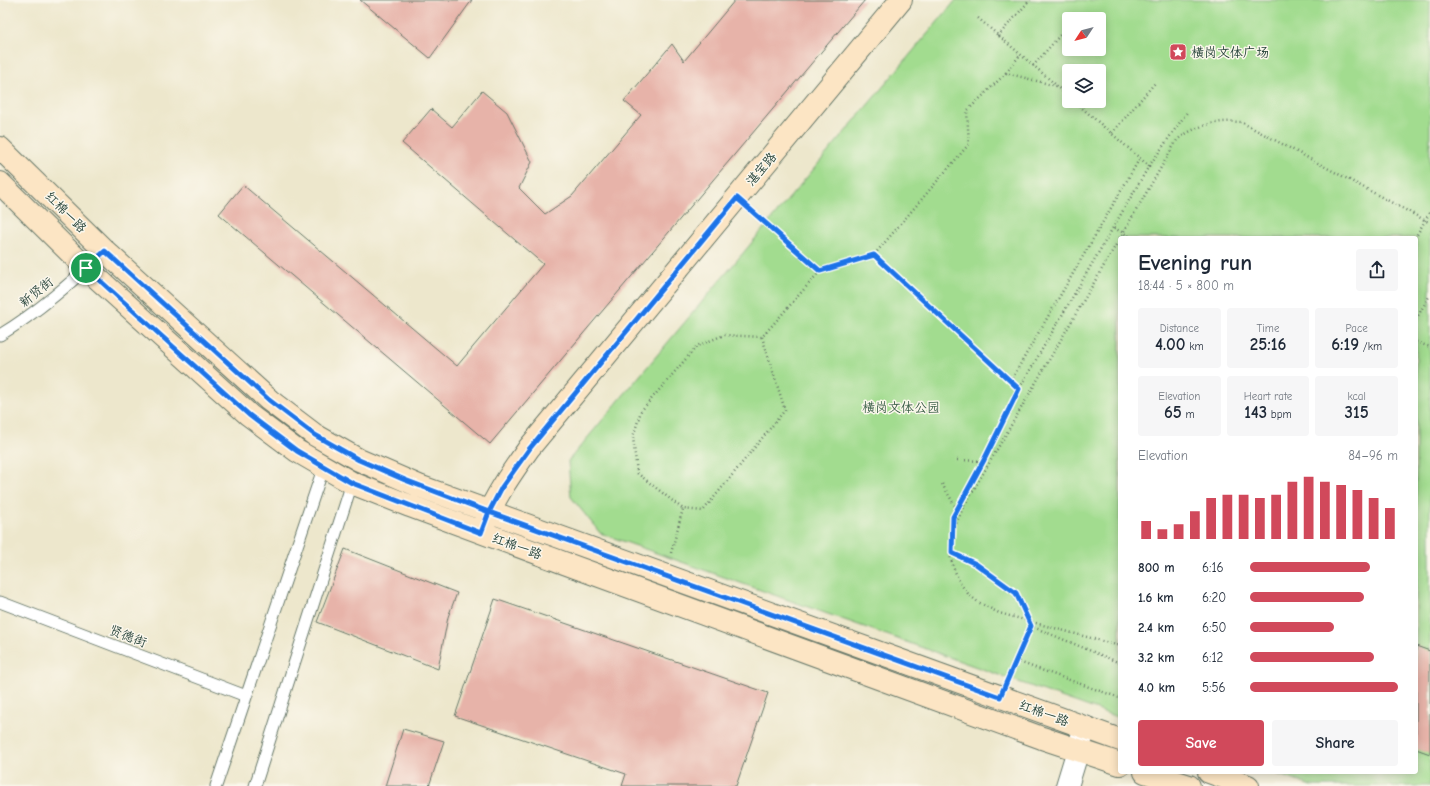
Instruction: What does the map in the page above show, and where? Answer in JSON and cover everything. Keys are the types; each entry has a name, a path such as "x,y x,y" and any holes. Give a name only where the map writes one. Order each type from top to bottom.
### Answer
{"main road":[{"name":"湛宝路","path":"481,533 489,512 502,487 530,448 901,0"},
{"name":"红棉一路","path":"0,148 105,251 269,400 315,435 359,460 398,477 489,512 1118,739"},
{"name":"红棉一路","path":"0,183 86,268 249,415 297,451 352,483 481,533 1118,763"},
{"path":"1151,774 1189,786"},
{"path":"1215,774 1248,786"}],"street":[{"path":"1067,786 1085,727"}],"lane":[{"name":"新贤街","path":"0,336 20,323 105,251"},
{"path":"216,786 324,466"},
{"path":"255,786 352,483"},
{"name":"贤德街","path":"0,602 246,696"}],"path":[{"path":"998,36 1030,0"},
{"path":"978,18 1062,91"},
{"path":"1033,66 1062,33"},
{"path":"762,337 820,271 874,255 968,144 967,111 1006,73 1020,55"},
{"path":"1006,73 1056,86"},
{"path":"1112,133 1155,83"},
{"path":"1082,108 1149,166"},
{"path":"1118,662 1031,626 1016,593 976,564 952,553 953,517 984,460 1019,389 1149,166 1188,110"},
{"path":"1121,236 1178,140 1185,133 1200,126 1227,120 1241,122 1430,222"},
{"path":"1010,382 1140,158"},
{"path":"737,198 820,271"},
{"path":"1416,236 1430,212"},
{"path":"1114,227 1130,236"},
{"path":"1118,241 963,508 953,530 950,543 950,555 960,583 969,595 978,602 999,613 1118,645"},
{"path":"874,255 1019,389"},
{"path":"1418,316 1430,295"},
{"path":"724,335 762,337 785,410 703,510 684,509 637,473 633,437 641,411 697,346 724,335"},
{"path":"1418,343 1430,347"},
{"path":"957,460 984,460"},
{"path":"942,484 957,510"},
{"path":"665,575 684,509"},
{"path":"1000,697 1031,626"},
{"path":"1016,661 1118,697"}],"green space":[{"name":"横岗文体公园","path":"956,0 1430,0 1430,786 1311,786 1277,774 1418,774 1418,236 1118,236 1118,717 600,533 571,497 568,461"}],"building":[{"path":"360,0 472,0 430,58"},
{"path":"735,0 865,0 490,444 219,214 243,185 457,366 543,264 402,143 431,109 452,127 482,91 507,112 532,162 519,188 545,214 572,196 641,115 624,101 672,44 684,61"},
{"path":"345,549 457,593 448,617 438,669 317,622"},
{"path":"495,599 768,693 736,786 622,786 626,774 455,716"},
{"path":"1418,647 1430,651 1430,754 1418,750"},
{"path":"403,729 444,741 429,786 385,786"}],"place":[{"name":"横岗文体广场","path":"1178,52"}],"route":[{"path":"86,268 105,251 269,400 315,435 359,460 420,486 489,512 502,487 530,448 737,198 820,271 874,255 1019,389 984,460 953,517 952,553 976,564 1016,593 1031,626 1000,697 489,512 481,533 352,483 297,451 249,415 86,268"}]}
